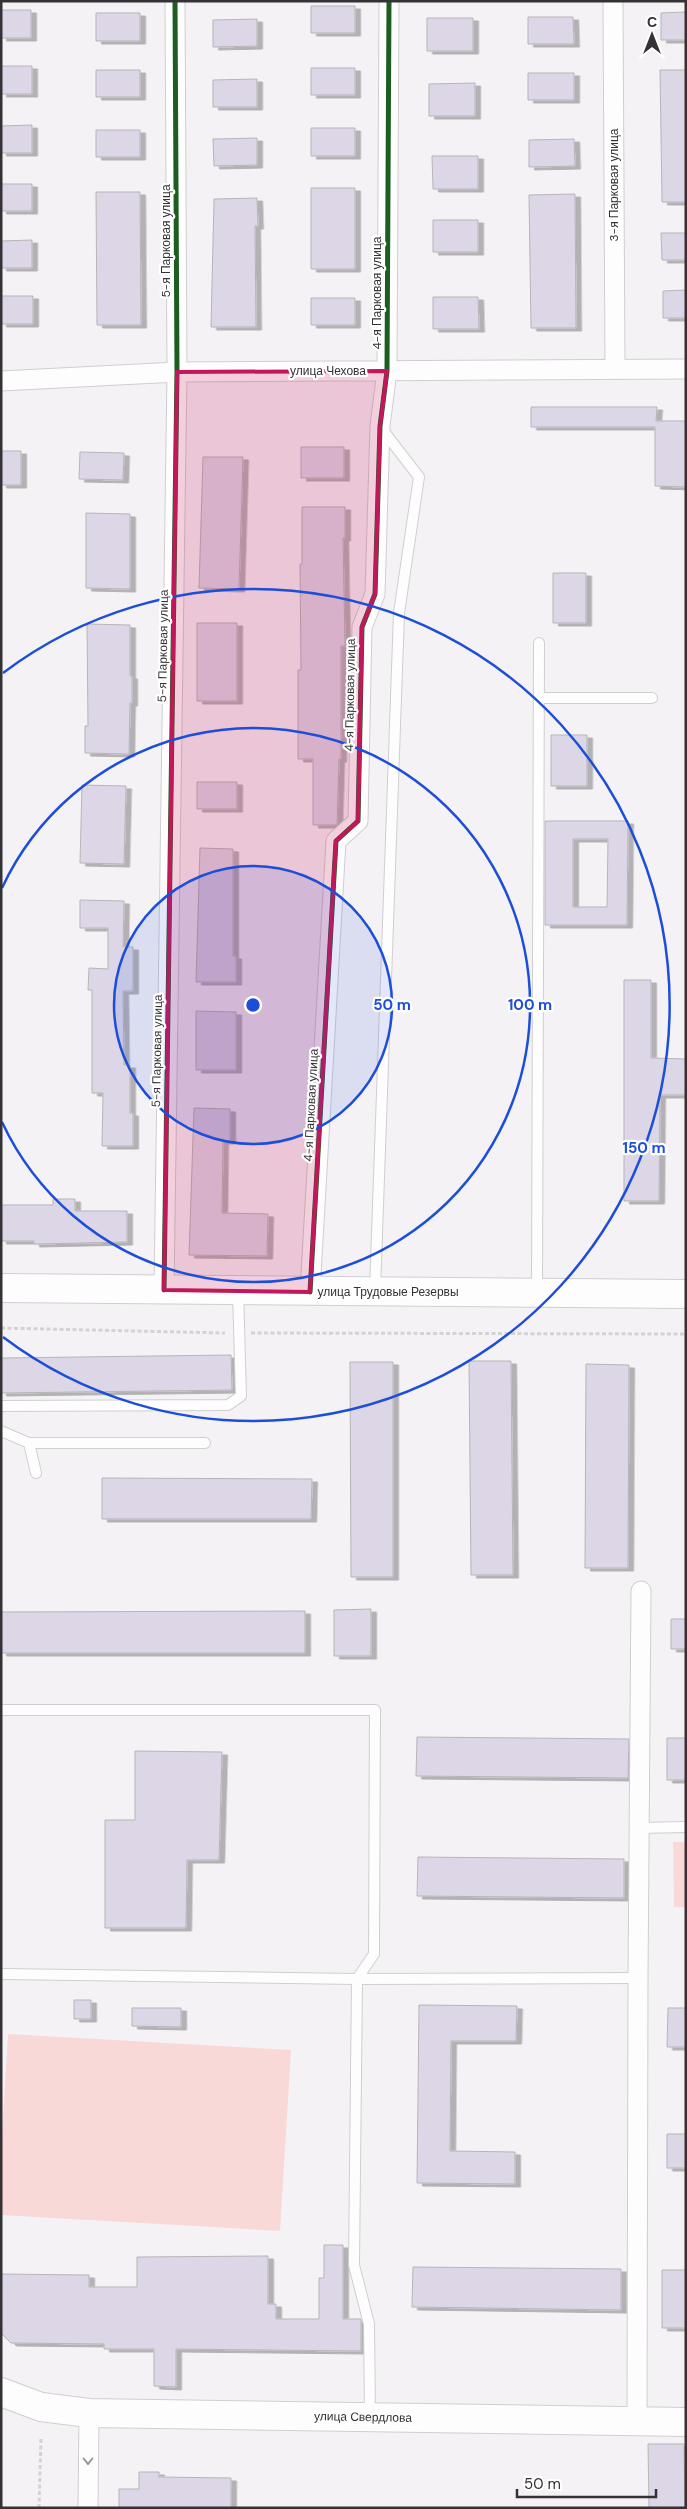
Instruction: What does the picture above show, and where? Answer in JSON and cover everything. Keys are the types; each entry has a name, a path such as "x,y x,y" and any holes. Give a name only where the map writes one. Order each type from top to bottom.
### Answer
{"main road":[{"name":"улица Трудовые Резервы","path":"1,1288 375,1293 686,1294"},
{"name":"улица Свердлова","path":"1,2392 41,2407 89,2414 686,2422"}],"street":[{"name":"5-я Парковая улица","path":"164,1290 177,372 175,1"},
{"name":"4-я Парковая улица","path":"310,1292 336,841 358,821 362,627 375,594 380,426 387,371 389,1"},
{"name":"3-я Парковая улица","path":"614,1 614,369"},
{"name":"улица Чехова","path":"1,381 177,372 686,369"},
{"path":"637,2422 641,1591"},
{"path":"88,2508 89,2414"}],"lane":[{"path":"375,1293 399,614 419,477 380,426"},
{"path":"537,1293 539,643"},
{"path":"539,698 652,698"},
{"path":"1,1406 228,1405 241,1396 238,1291"},
{"path":"1,1431 29,1443 205,1443"},
{"path":"29,1443 36,1473"},
{"path":"1,1710 375,1710 374,1954 357,1979 354,2265 369,2324 370,2418"},
{"path":"639,1828 686,1827"},
{"path":"1,1974 357,1979 638,1978"}],"path":[{"path":"1,1328 239,1333 686,1334"},
{"path":"39,2508 41,2438"}],"highlighted area":[{"path":"387,371 380,426 375,594 362,627 358,821 336,841 310,1292 164,1290 177,372"}],"shaded area":[{"path":"673,1842 686,1842 686,1907 674,1907"},
{"path":"8,2034 291,2050 280,2231 1,2215 1,2152"}],"building":[{"path":"311,6 355,6 355,33 311,33"},
{"path":"1,10 31,10 31,38 1,38"},
{"path":"686,12 686,40 661,40 661,13"},
{"path":"96,13 140,13 140,41 96,41"},
{"path":"528,17 573,17 574,44 528,44"},
{"path":"427,18 473,18 473,51 427,51"},
{"path":"257,19 257,46 213,47 213,20"},
{"path":"1,66 32,66 32,94 1,94"},
{"path":"311,68 355,68 355,95 311,95"},
{"path":"96,70 140,70 140,97 96,97"},
{"path":"660,70 686,70 686,202 662,202"},
{"path":"528,73 574,73 574,100 528,100"},
{"path":"257,79 257,107 213,107 213,80"},
{"path":"475,83 475,116 429,116 429,84"},
{"path":"32,125 32,153 1,153 1,126"},
{"path":"311,128 355,128 355,156 311,156"},
{"path":"96,130 140,130 140,157 96,157"},
{"path":"257,138 257,165 214,166 213,139"},
{"path":"574,139 575,166 529,167 529,140"},
{"path":"432,156 478,156 478,189 433,189"},
{"path":"1,184 32,184 32,211 1,211"},
{"path":"311,188 355,188 355,269 311,269"},
{"path":"96,192 140,192 141,325 97,325"},
{"path":"575,194 576,328 531,328 529,195"},
{"path":"257,198 258,226 255,226 256,327 211,327 214,199"},
{"path":"433,220 478,220 478,252 433,252"},
{"path":"661,233 686,233 686,260 662,260"},
{"path":"32,240 32,268 1,268 1,241"},
{"path":"686,290 686,318 663,318 663,291"},
{"path":"1,296 33,296 33,324 1,324"},
{"path":"433,297 478,297 479,329 433,329"},
{"path":"311,298 355,298 355,325 311,325"},
{"path":"531,407 657,407 656,421 686,421 686,487 655,486 655,427 531,427"},
{"path":"301,447 344,447 344,478 301,478"},
{"path":"1,451 21,451 21,485 1,485"},
{"path":"80,452 124,453 123,480 79,479"},
{"path":"203,457 243,457 239,589 199,588"},
{"path":"302,507 345,507 345,538 343,538 345,646 341,646 341,759 339,759 337,825 313,825 313,759 298,759 298,670 301,670 300,564 302,564"},
{"path":"86,513 130,514 130,589 86,588"},
{"path":"553,573 586,573 586,623 553,623"},
{"path":"197,623 237,623 237,701 197,701"},
{"path":"87,624 130,625 132,703 130,703 129,754 85,753 85,726 88,726"},
{"path":"551,735 587,735 587,786 551,786"},
{"path":"197,782 237,782 237,809 197,809"},
{"path":"82,785 126,786 124,864 80,863"},
{"path":"545,821 628,821 627,925 545,925","holes":["573,839 608,839 607,907 573,907"]},
{"path":"200,848 233,849 233,956 236,956 236,982 196,982"},
{"path":"80,900 124,901 123,947 133,947 133,991 123,991 124,1065 130,1065 130,1113 133,1113 133,1146 102,1146 103,1093 92,1093 92,990 88,990 89,968 108,969 108,928 80,928"},
{"path":"624,980 651,980 651,1058 686,1059 686,1095 660,1095 659,1201 624,1201"},
{"path":"196,1011 236,1012 236,1070 196,1070"},
{"path":"194,1108 230,1109 230,1141 223,1141 222,1213 268,1214 267,1256 189,1255"},
{"path":"53,1199 75,1199 75,1211 127,1211 127,1242 34,1244 34,1241 1,1241 1,1205 53,1205"},
{"path":"231,1355 232,1390 1,1393 1,1358"},
{"path":"469,1361 511,1361 513,1575 471,1575"},
{"path":"350,1362 393,1362 393,1577 351,1577"},
{"path":"586,1364 629,1365 628,1568 585,1568"},
{"path":"102,1478 312,1479 311,1519 102,1519"},
{"path":"371,1609 371,1656 334,1656 334,1610"},
{"path":"305,1611 305,1653 1,1653 1,1612"},
{"path":"671,1619 686,1619 686,1649 671,1649"},
{"path":"417,1737 629,1739 628,1778 416,1776"},
{"path":"667,1738 686,1738 686,1780 667,1780"},
{"path":"135,1751 222,1752 219,1860 187,1860 186,1928 105,1928 105,1820 135,1820"},
{"path":"418,1857 624,1859 624,1898 417,1896"},
{"path":"74,2000 91,2000 91,2019 74,2019"},
{"path":"419,2005 517,2006 516,2041 451,2041 450,2151 515,2152 515,2184 417,2183"},
{"path":"132,2008 181,2008 181,2027 132,2026"},
{"path":"668,2008 686,2008 686,2047 667,2047"},
{"path":"667,2134 686,2134 686,2168 667,2168"},
{"path":"324,2245 343,2245 343,2319 361,2319 361,2351 176,2349 176,2387 154,2386 154,2349 104,2349 104,2344 11,2343 1,2333 1,2274 89,2275 89,2287 137,2287 137,2257 268,2256 268,2304 276,2304 276,2319 319,2319 319,2278 324,2278"},
{"path":"413,2267 621,2269 621,2310 412,2307"},
{"path":"662,2270 686,2270 686,2328 662,2328"},
{"path":"648,2444 684,2444 685,2508 649,2508"},
{"path":"139,2472 159,2472 159,2477 231,2478 231,2508 119,2508 119,2489 139,2489"}],"cycle path":[{"path":"164,1290 177,372 175,1"},
{"path":"310,1292 336,841 358,821 362,627 375,594 380,426 387,371 389,1"}]}
